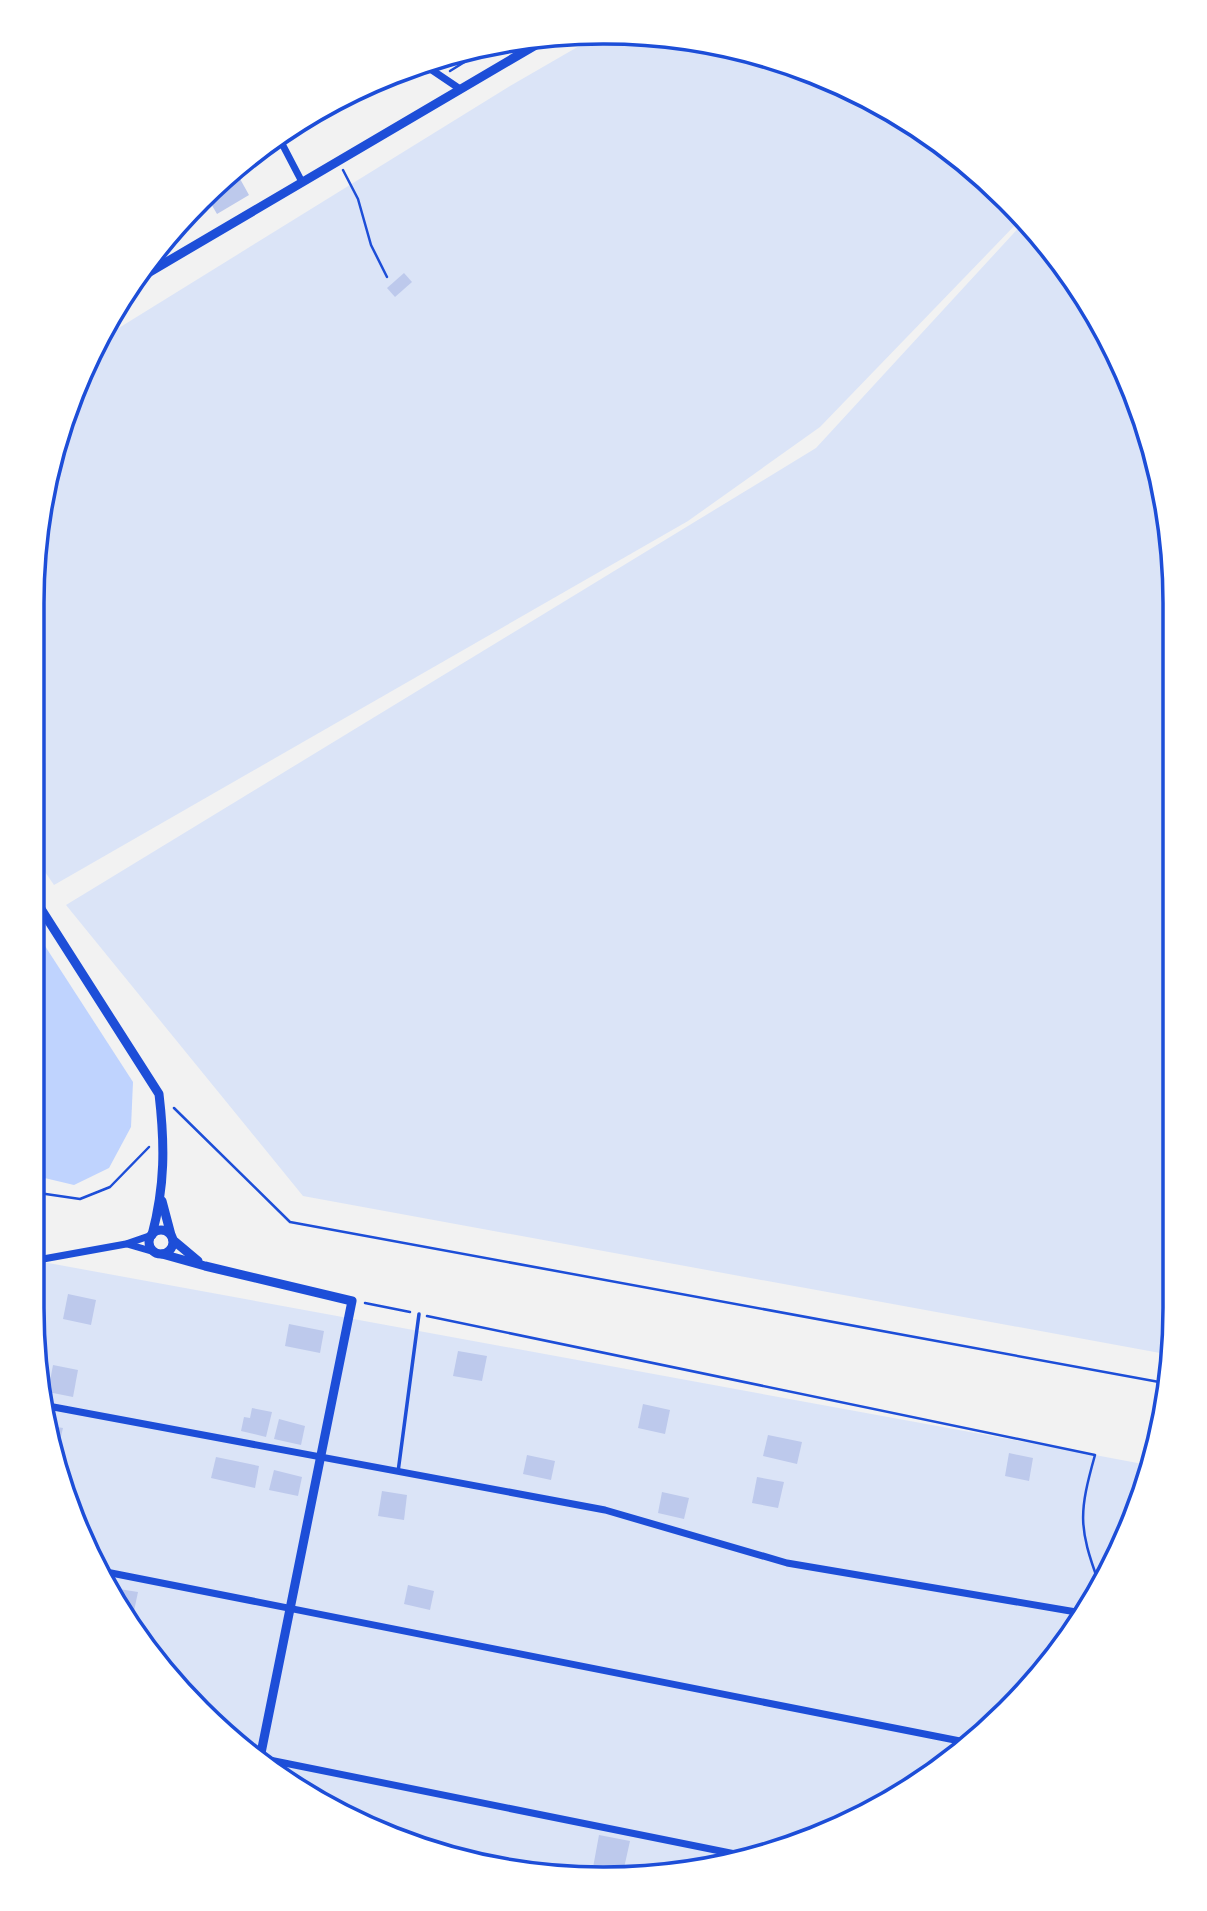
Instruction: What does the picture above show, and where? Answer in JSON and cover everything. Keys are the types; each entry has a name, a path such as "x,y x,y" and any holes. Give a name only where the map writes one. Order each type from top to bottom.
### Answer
{"street":[{"path":"155,269 528,49"},
{"path":"433,70 460,89"},
{"path":"283,145 302,182"},
{"path":"44,914 159,1094 163,1131 161,1199 150,1246 160,1254"},
{"path":"160,1254 172,1248 173,1238 161,1199"},
{"path":"44,1259 126,1244 162,1230 205,1266"},
{"path":"126,1244 352,1301 259,1749"},
{"path":"53,1407 605,1510 787,1563 1073,1611"},
{"path":"112,1574 958,1741"},
{"path":"279,1763 728,1853"}],"lane":[{"path":"398,1473 419,1314"}],"path":[{"path":"441,76 464,62"},
{"path":"339,160 358,199 371,245 387,277"},
{"path":"159,1094 290,1222 1158,1382"},
{"path":"44,1194 80,1199 110,1186 163,1131"},
{"path":"352,1301 1095,1455 1083,1498 1082,1520 1084,1543 1096,1574"}],"shaded area":[{"path":"582,45 640,45 677,49 748,63 818,86 883,119 944,159 1015,225 820,427 688,521 54,885 44,870 44,604 49,530 73,424 86,389 116,330 510,86"},
{"path":"1018,228 1069,293 1106,356 1121,389 1144,459 1158,530 1162,567 1161,1353 303,1196 66,905 816,448"},
{"path":"44,1262 1141,1464 1121,1522 1106,1555 1048,1648 1024,1677 973,1728 944,1752 883,1792 851,1810 783,1838 677,1862 640,1866 567,1866 494,1856 424,1838 389,1825 356,1810 293,1773 234,1728 183,1677 159,1648 101,1555 73,1487 49,1381 45,1344"}],"water":[{"path":"44,944 133,1082 131,1127 109,1168 74,1185 44,1178"}],"building":[{"path":"240,178 249,195 217,214 212,205"},
{"path":"404,273 412,282 395,297 387,288"},
{"path":"68,1294 96,1300 91,1325 63,1319"},
{"path":"289,1324 324,1331 320,1353 285,1346"},
{"path":"458,1351 487,1356 482,1381 453,1376"},
{"path":"53,1365 78,1370 73,1397 51,1393"},
{"path":"643,1404 670,1410 665,1434 638,1428"},
{"path":"252,1408 272,1412 266,1437 241,1431 244,1417 250,1418"},
{"path":"279,1419 305,1426 301,1445 274,1439"},
{"path":"57,1427 63,1428 60,1440"},
{"path":"768,1435 802,1442 797,1464 763,1456"},
{"path":"1009,1453 1033,1458 1029,1481 1005,1476"},
{"path":"527,1455 555,1461 551,1480 523,1474"},
{"path":"216,1457 259,1466 255,1488 211,1478"},
{"path":"274,1470 302,1477 298,1496 269,1490"},
{"path":"757,1477 784,1482 778,1508 752,1503"},
{"path":"382,1491 407,1495 404,1520 378,1516"},
{"path":"662,1492 689,1498 684,1519 658,1513"},
{"path":"408,1585 434,1591 430,1610 404,1604"},
{"path":"120,1589 138,1592 134,1611"},
{"path":"599,1835 630,1841 624,1866 593,1867"}]}
